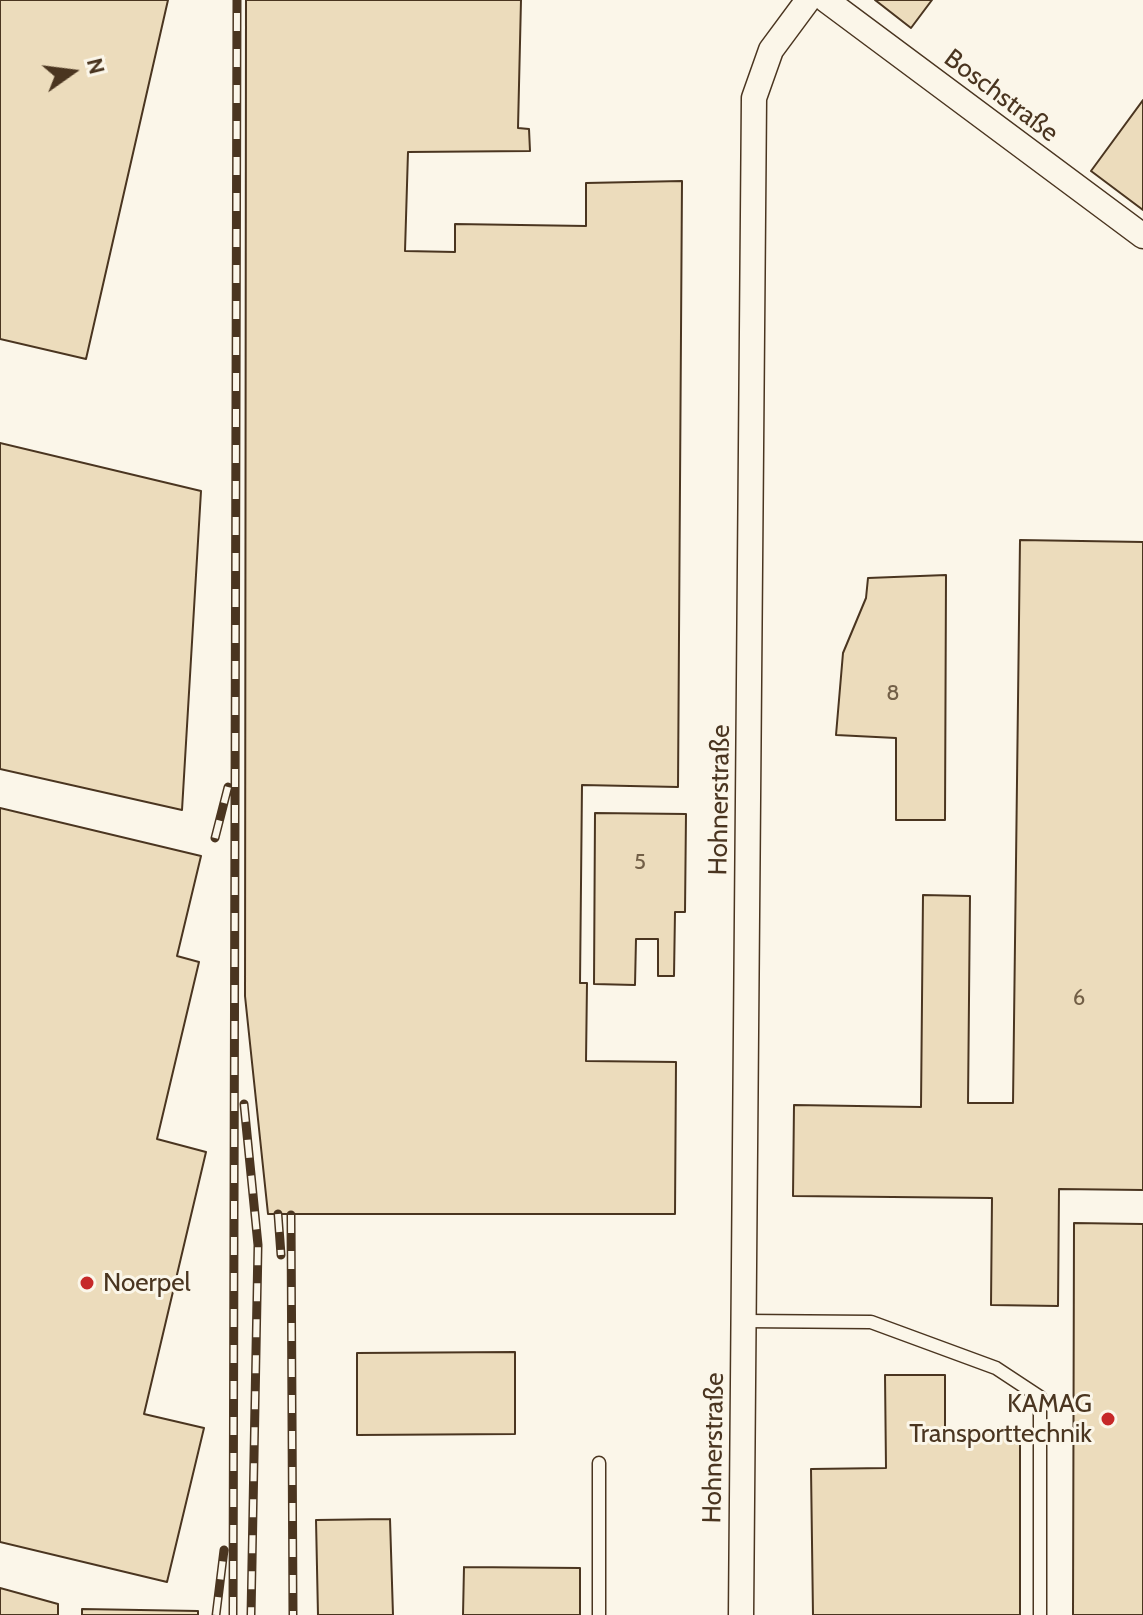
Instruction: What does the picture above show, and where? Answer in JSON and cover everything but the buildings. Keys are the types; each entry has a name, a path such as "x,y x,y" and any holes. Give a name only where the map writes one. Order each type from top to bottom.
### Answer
{"street":[{"name":"Hohnerstraße","path":"741,1615 754,98 771,50 808,0"},
{"name":"Boschstraße","path":"826,0 1143,236"}],"lane":[{"path":"743,1321 871,1322 996,1368 1040,1397 1040,1615"},
{"path":"599,1463 599,1615"}],"railway":[{"path":"233,1615 237,0"},
{"path":"215,838 228,787"},
{"path":"244,1104 258,1245 251,1615"},
{"path":"278,1214 281,1255"},
{"path":"291,1215 293,1615"},
{"path":"216,1615 224,1550"}],"place":[{"name":"Noerpel","path":"87,1283"},
{"name":"KAMAG Transporttechnik","path":"1108,1419"}]}
